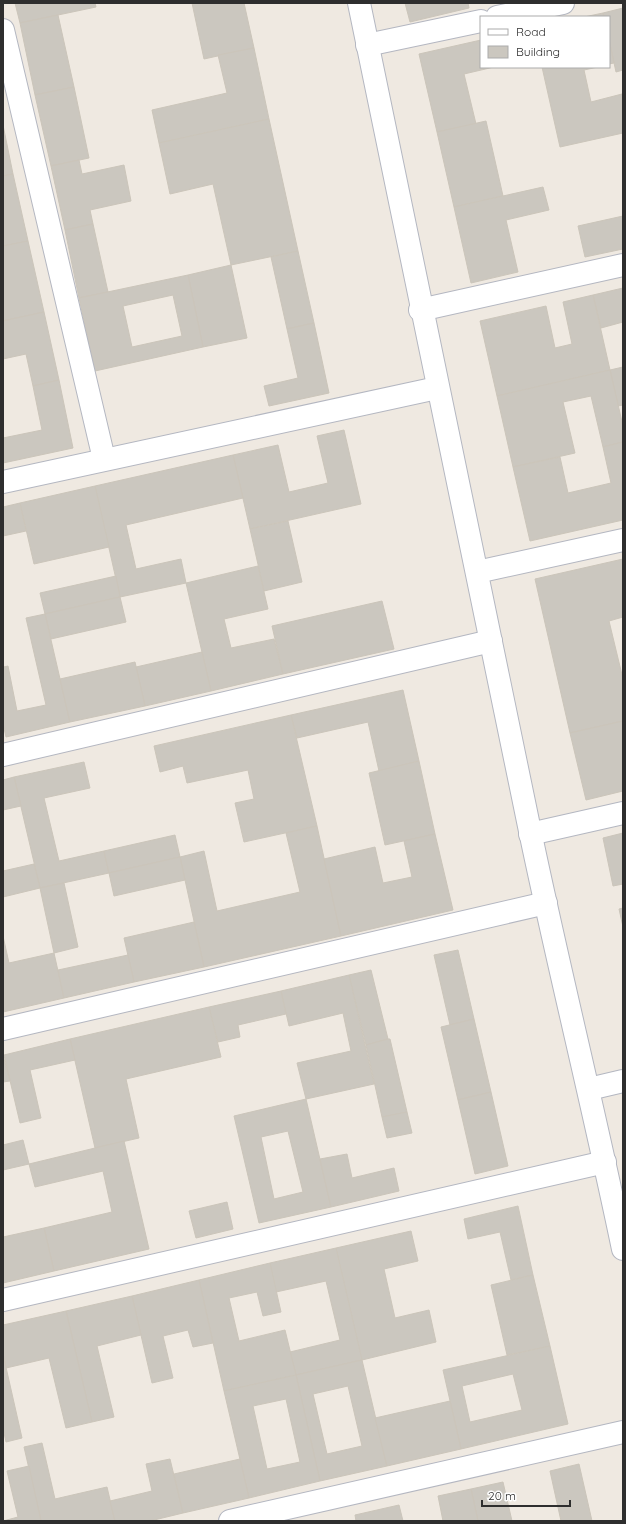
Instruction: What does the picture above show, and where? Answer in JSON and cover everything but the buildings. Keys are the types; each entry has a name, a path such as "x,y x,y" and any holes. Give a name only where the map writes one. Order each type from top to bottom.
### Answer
{"street":[{"path":"359,3 420,310 491,640 530,834 589,1089 623,1249"},
{"path":"503,16 563,3"},
{"path":"367,45 480,20"},
{"path":"3,30 104,459"},
{"path":"420,310 623,265"},
{"path":"3,482 437,388"},
{"path":"476,572 623,540"},
{"path":"3,755 491,640"},
{"path":"530,834 623,813"},
{"path":"3,1029 546,903"},
{"path":"589,1089 623,1081"},
{"path":"3,1300 605,1162"},
{"path":"230,1521 623,1432"}]}
